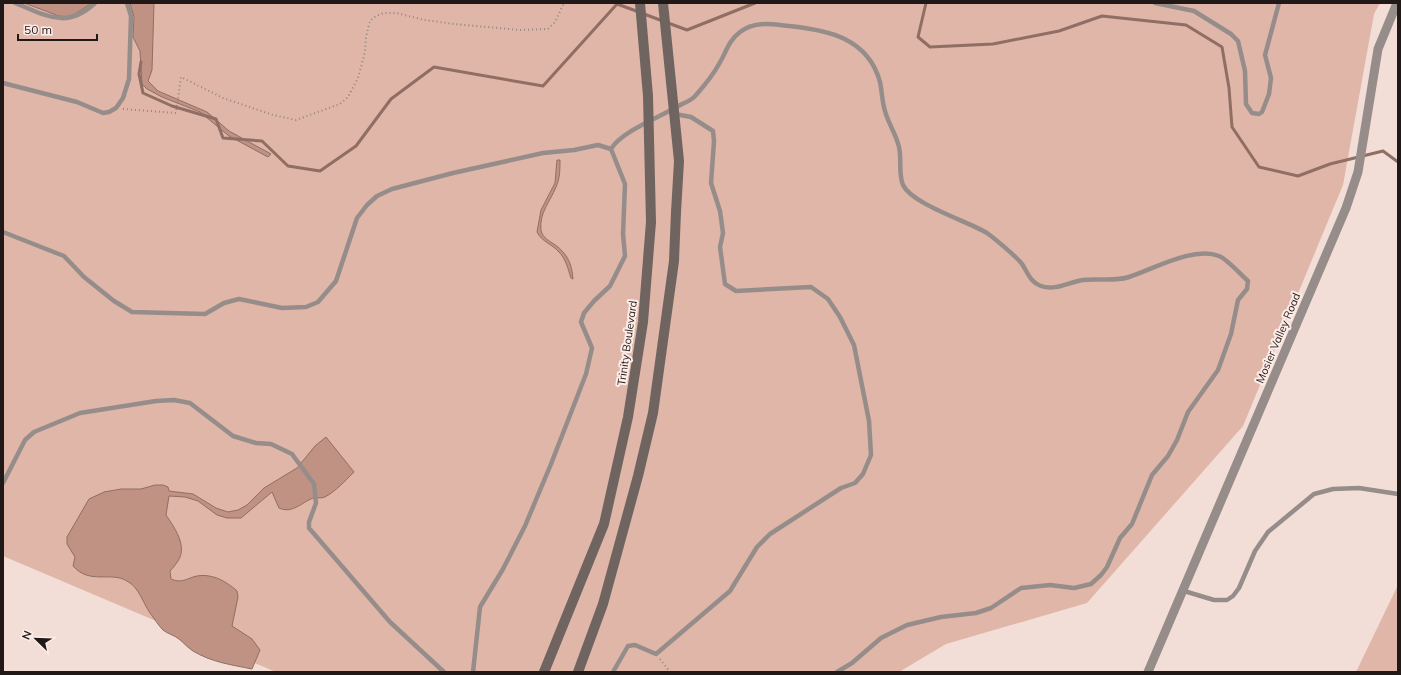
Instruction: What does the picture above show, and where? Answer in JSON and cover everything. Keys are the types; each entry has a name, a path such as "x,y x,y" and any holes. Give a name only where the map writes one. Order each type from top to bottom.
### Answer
{"main road":[{"name":"Trinity Boulevard","path":"544,672 604,524 628,417 643,322 651,222 648,96 640,3"},
{"path":"578,672 603,604 638,476 653,413 674,261 679,160 663,3"}],"street":[{"name":"Mosier Valley Road","path":"1148,672 1184,591 1346,208 1359,166 1378,49 1396,3"}],"lane":[{"path":"14,3 53,18 64,19 76,17 95,3"},
{"path":"3,83 77,102 103,113 113,110 123,98 129,79 132,16 127,3"},
{"path":"1155,3 1194,11 1225,30 1238,41 1245,72 1246,104 1252,113 1259,114 1262,112 1269,94 1271,78 1265,55 1280,3"},
{"path":"611,149 616,140 626,133 667,114 695,97 719,64 726,47 737,34 751,26 764,23 815,29 842,37 863,52 871,61 880,82 885,112 900,148 903,185 910,193 923,203 970,224 990,235 1022,263 1028,277 1035,283 1050,288 1084,280 1119,280 1165,265 1178,258 1208,254 1221,257 1248,281 1247,289 1238,300 1231,334 1218,370 1188,412 1177,440 1168,456 1152,475 1132,524 1120,538 1107,568 1101,575 1091,584 1074,588 1050,585 1021,588 991,608 976,613 941,617 907,625 881,638 852,663 837,672"},
{"path":"613,672 628,646 635,645 656,654 721,597 730,591 757,547 770,534 841,488 855,483 864,474 871,455 869,421 854,345 840,317 828,298 811,287 736,292 725,284 720,247 723,233 720,211 711,183 714,141 713,131 691,117 667,114"},
{"path":"3,232 64,256 84,277 114,301 132,312 205,314 224,303 239,299 282,308 306,307 318,302 336,282 357,218 367,205 377,196 392,189 453,173 543,153 574,150 598,145 611,149"},
{"path":"473,672 480,607 503,569 525,526 586,374 592,348 581,322 584,313 610,286 625,256 625,184 611,149"},
{"path":"3,483 25,440 34,432 80,413 105,408 156,401 174,400 190,403 233,436 256,443 272,444 292,454 314,484 316,504 309,522 309,528 390,622 444,672"},
{"path":"1184,591 1214,600 1227,600 1233,596 1239,588 1255,551 1268,532 1314,494 1332,489 1359,488 1398,494"}],"path":[{"path":"113,110 162,113 176,112 181,77 223,98 273,115 296,120 340,104 348,97 358,78 366,52 366,37 370,21 376,16 384,13 396,13 425,20 454,24 520,30 548,28 558,18 564,3"},
{"path":"656,654 670,672"}],"shaded area":[{"path":"3,3 1380,3 1374,14 1343,185 1243,426 1087,603 946,644 899,672 276,672 3,556"},
{"path":"24,3 92,3 70,17 59,16"},
{"path":"130,3 154,3 152,70 148,81 158,91 207,112 229,131 271,154 268,157 229,136 200,112 162,97 147,89 142,84 140,51 133,37 134,17"},
{"path":"557,160 560,160 560,174 554,192 543,213 541,230 544,236 559,248 569,260 573,279 571,278 561,255 537,232 541,210 555,183"},
{"path":"326,437 354,472 337,489 324,498 313,498 288,510 279,508 272,492 241,518 227,518 217,515 198,501 185,497 169,496 166,515 173,525 181,543 181,555 170,571 171,579 180,581 199,576 211,576 222,580 237,591 238,597 232,626 252,639 260,650 252,669 222,663 200,655 177,638 163,630 150,613 138,591 127,581 114,577 86,575 73,566 75,557 67,544 67,537 89,499 104,492 121,489 141,489 155,485 163,485 168,487 169,491 193,494 216,508 228,512 238,510 247,505 264,488 297,468 315,446"},
{"path":"1397,587 1398,672 1356,672"}],"waterway":[{"path":"644,14 687,30 755,3"},
{"path":"926,3 918,37 930,47 993,44 1059,31 1102,16 1186,25 1222,47 1229,88 1232,127 1259,167 1298,176 1330,164 1383,151 1398,162"},
{"path":"141,62 139,74 143,93 172,106 216,119 223,138 262,141 288,166 320,171 356,146 391,99 434,67 543,86 617,4 639,12"}]}
